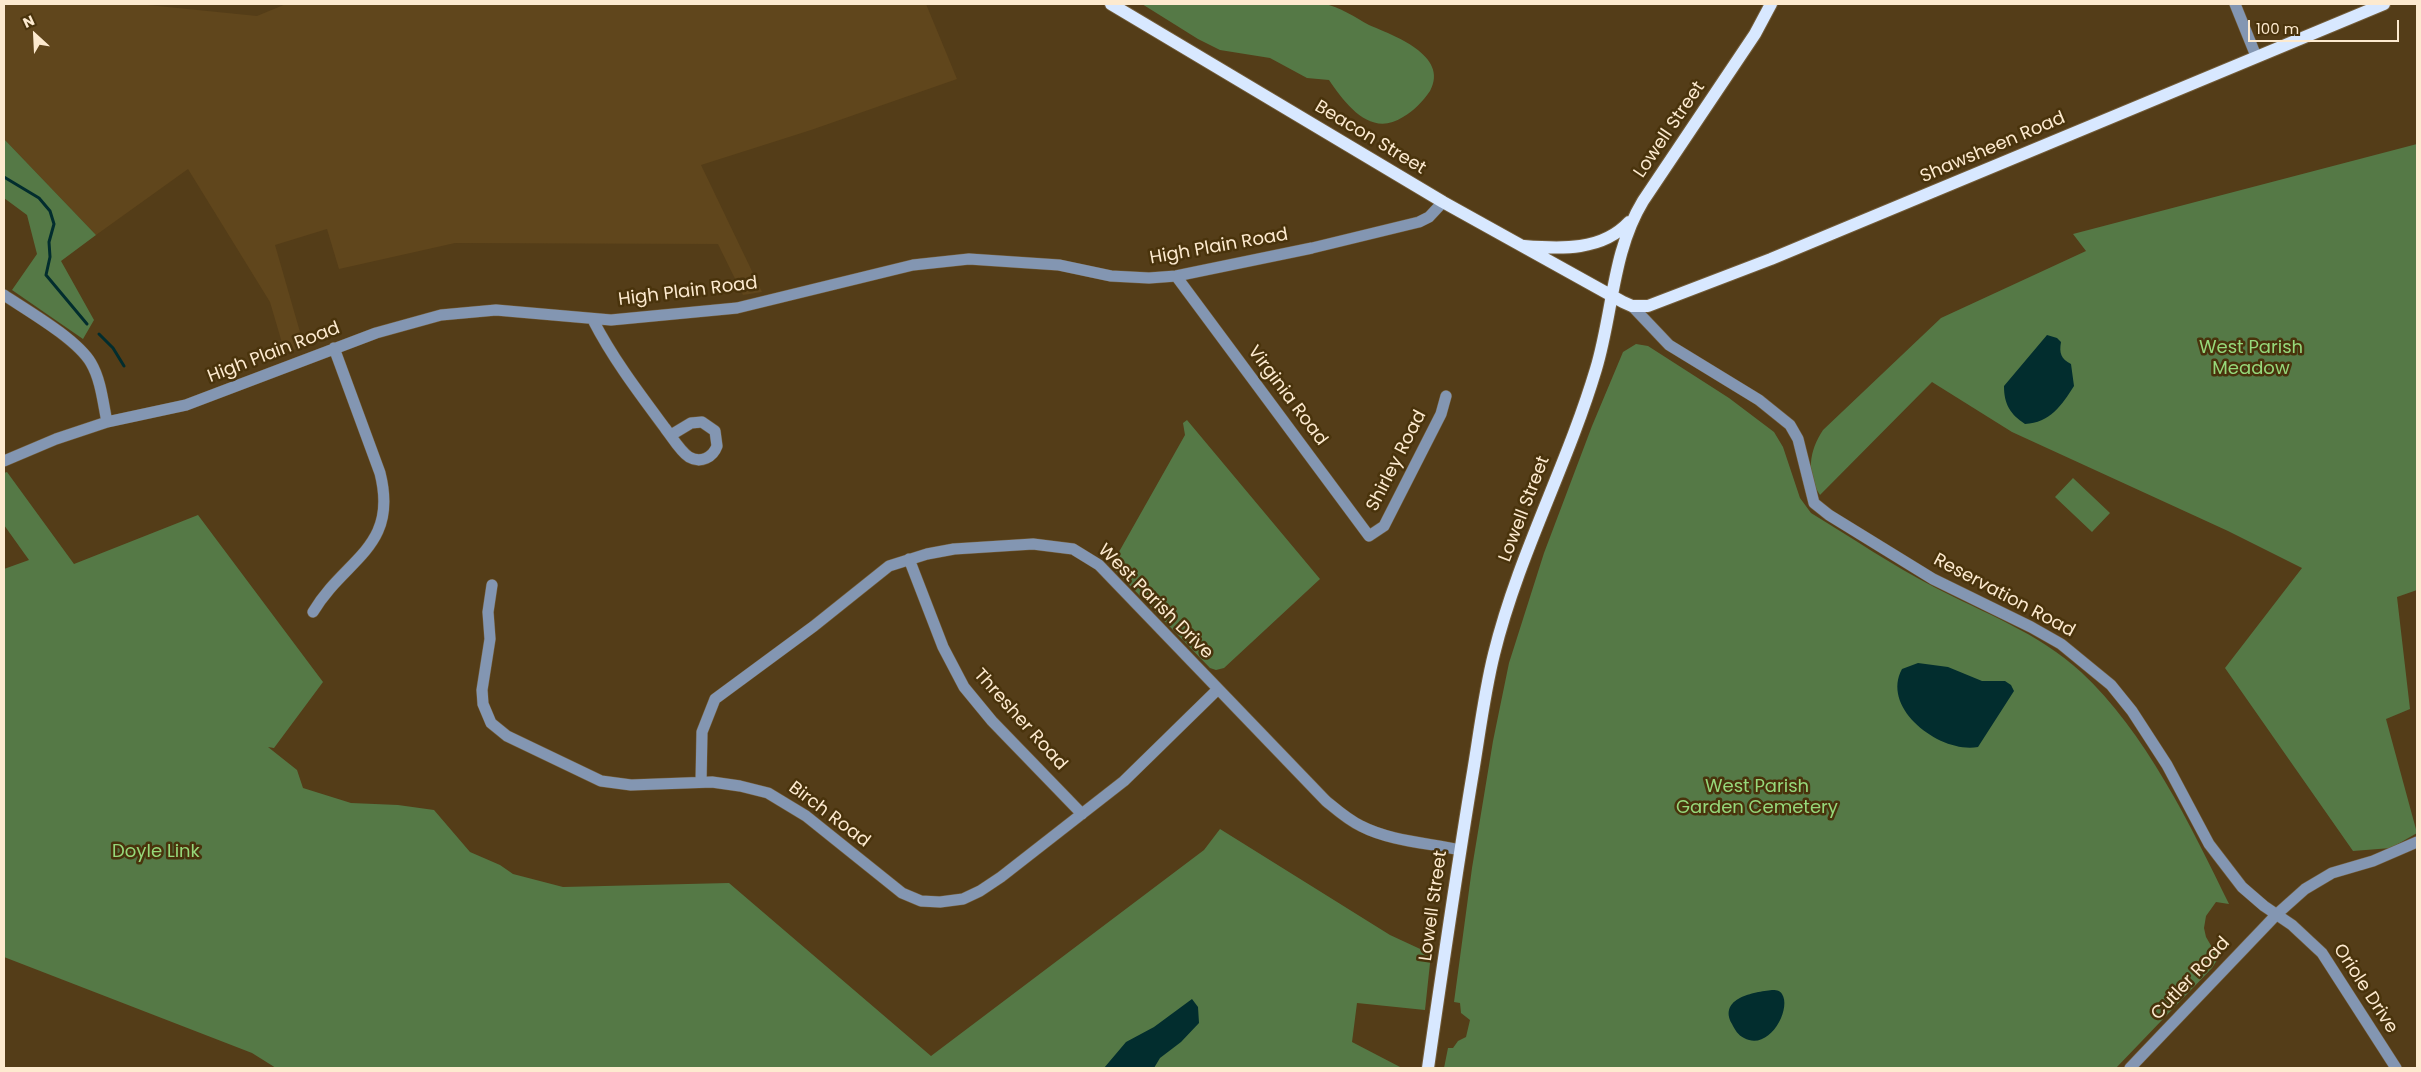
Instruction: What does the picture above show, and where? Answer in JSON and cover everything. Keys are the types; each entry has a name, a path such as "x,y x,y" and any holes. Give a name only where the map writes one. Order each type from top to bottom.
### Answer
{"main road":[{"name":"Beacon Street","path":"1111,4 1443,202 1613,297"},
{"name":"Lowell Street","path":"1428,1068 1460,850 1489,678 1500,629 1596,370 1627,230 1635,214 1755,34 1771,4"},
{"name":"Shawsheen Road","path":"1632,306 1648,306 1662,302 1736,273 2384,4"},
{"path":"1519,246 1572,248 1599,242 1616,234 1635,214"},
{"path":"1613,297 1632,306"}],"street":[{"path":"2234,4 2256,56"},
{"name":"High Plain Road","path":"4,461 56,439 108,422 186,405 334,348 401,325 455,313 496,310 593,320 629,319 737,308 913,265 970,259 1059,266 1111,276 1149,278 1176,276 1312,248 1419,222 1429,217 1443,202"},
{"name":"Virginia Road","path":"1176,276 1369,536"},
{"path":"4,295 72,342 86,355 94,367 108,422"},
{"name":"Reservation Road","path":"1632,306 1669,345 1760,401 1790,425 1798,439 1814,502 1829,515 1934,579 2061,644 2111,684 2132,711 2167,765 2209,844 2242,886 2264,906 2277,914"},
{"path":"593,320 618,364 671,435"},
{"path":"313,612 328,590 370,547 377,536 384,514 384,493 380,473 334,348"},
{"name":"Shirley Road","path":"1369,536 1384,526 1441,414 1446,396"},
{"name":"West Parish Drive","path":"701,782 702,732 715,699 814,626 883,570 910,559 954,549 1001,544 1044,544 1078,551 1099,565 1217,690 1326,801 1347,818 1362,827 1382,834 1460,850"},
{"name":"Thresher Road","path":"910,559 943,647 964,687 992,720 1082,814"},
{"name":"Birch Road","path":"492,585 488,612 490,639 482,697 487,717 495,728 507,736 601,781 631,785 701,782 753,788 781,799 833,837 902,893 921,901 964,899 980,891 1082,814 1144,764 1217,690"},
{"path":"2277,914 2305,889 2332,872 2373,861 2417,842"},
{"name":"Cutler Road","path":"2130,1068 2277,914"},
{"name":"Oriole Drive","path":"2277,914 2322,952 2396,1068"}],"shaded area":[{"path":"4,4 138,4 257,16 286,4 926,4 957,79 811,130 701,165 762,292 743,295 718,244 455,243 339,269 327,229 275,245 304,346 285,353 270,302 188,169 96,235 4,139"}],"green space":[{"path":"1318,3 1330,5 1416,48 1426,57 1432,67 1434,78 1430,91 1407,115 1391,122 1380,124 1360,116 1343,99 1329,80 1307,78 1270,58 1220,50 1198,39 1142,4"},
{"path":"4,139 96,235 61,261 94,320 83,339 12,290 37,254 27,215 4,198"},
{"name":"West Parish Meadow","path":"2417,144 2417,590 2397,597 2410,709 2386,719 2417,833 2391,848 2353,851 2225,668 2302,568 2228,531 2012,432 1932,382 1820,495 1813,479 1811,462 1818,438 1823,430 1941,318 2086,251 2073,234"},
{"name":"West Parish Garden Cemetery","path":"1636,344 1648,346 1729,398 1774,432 1783,447 1800,498 1811,513 1903,570 2029,635 2065,658 2104,696 2126,722 2146,751 2199,843 2229,904 2216,902 2206,916 2204,928 2206,937 2213,949 2218,950 2217,960 2212,968 2116,1068 1444,1068 1448,1048 1453,1048 1458,1041 1466,1037 1470,1020 1461,1013 1460,1003 1454,1002 1472,868 1493,741 1509,663 1544,553 1592,426 1623,352"},
{"path":"1187,420 1320,579 1224,668 1216,670 1210,668 1111,566 1185,435 1183,423"},
{"name":"Doyle Link","path":"7,472 74,564 198,515 323,682 274,748 268,747 297,770 303,788 351,803 398,805 434,810 470,852 500,865 513,874 563,887 729,883 931,1056 1204,850 1220,829 1390,935 1431,954 1425,1010 1357,1003 1352,1042 1402,1068 276,1068 252,1053 4,957 4,569 29,560 4,525 4,473"},
{"path":"2073,478 2110,513 2092,532 2055,497"}],"water":[{"path":"2047,335 2057,338 2061,342 2060,349 2062,355 2071,364 2074,386 2060,406 2048,417 2034,423 2025,424 2009,408 2005,398 2004,386"},
{"path":"1918,663 1948,667 1982,681 2005,681 2011,685 2014,691 1978,747 1963,747 1947,743 1932,736 1918,726 1907,713 1899,699 1897,684 1902,669"},
{"path":"1772,990 1780,992 1784,1001 1784,1009 1776,1027 1762,1039 1753,1041 1742,1037 1732,1024 1729,1015 1730,1008 1740,998 1756,992"},
{"path":"1192,999 1198,1007 1199,1023 1181,1042 1160,1058 1154,1068 1104,1068 1126,1042 1154,1027"}],"waterway":[{"path":"4,177 39,198 50,211 54,224 49,242 50,257 46,275 87,324"},
{"path":"99,334 113,348 124,366"}]}
